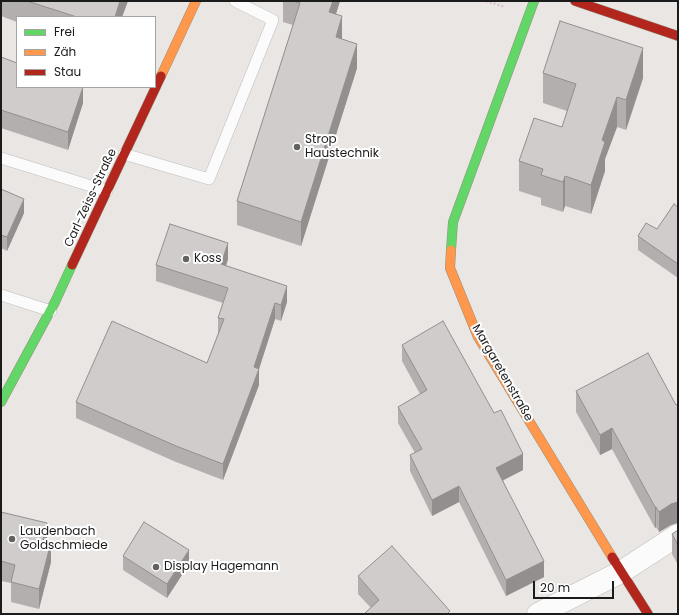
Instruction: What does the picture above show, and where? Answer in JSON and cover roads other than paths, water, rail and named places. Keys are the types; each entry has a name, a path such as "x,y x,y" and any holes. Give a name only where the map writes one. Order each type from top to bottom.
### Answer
{"street":[{"name":"Carl-Zeiss-Straße","path":"156,86 196,1"},
{"name":"Margaretenstraße","path":"534,1 452,222 450,268 478,337 648,614"},
{"path":"575,1 678,36"},
{"name":"Carl-Zeiss-Straße","path":"1,402 50,311 155,88"},
{"path":"538,614 621,572 678,535"}],"lane":[{"path":"124,154 209,179 273,20 235,1"},
{"path":"1,158 107,191"},
{"path":"1,295 50,311"}],"place":[{"name":"Strop Haustechnik","path":"297,147"},
{"name":"Koss","path":"186,259"},
{"name":"Laudenbach Goldschmiede","path":"12,539"},
{"name":"Display Hagemann","path":"156,567"}]}
